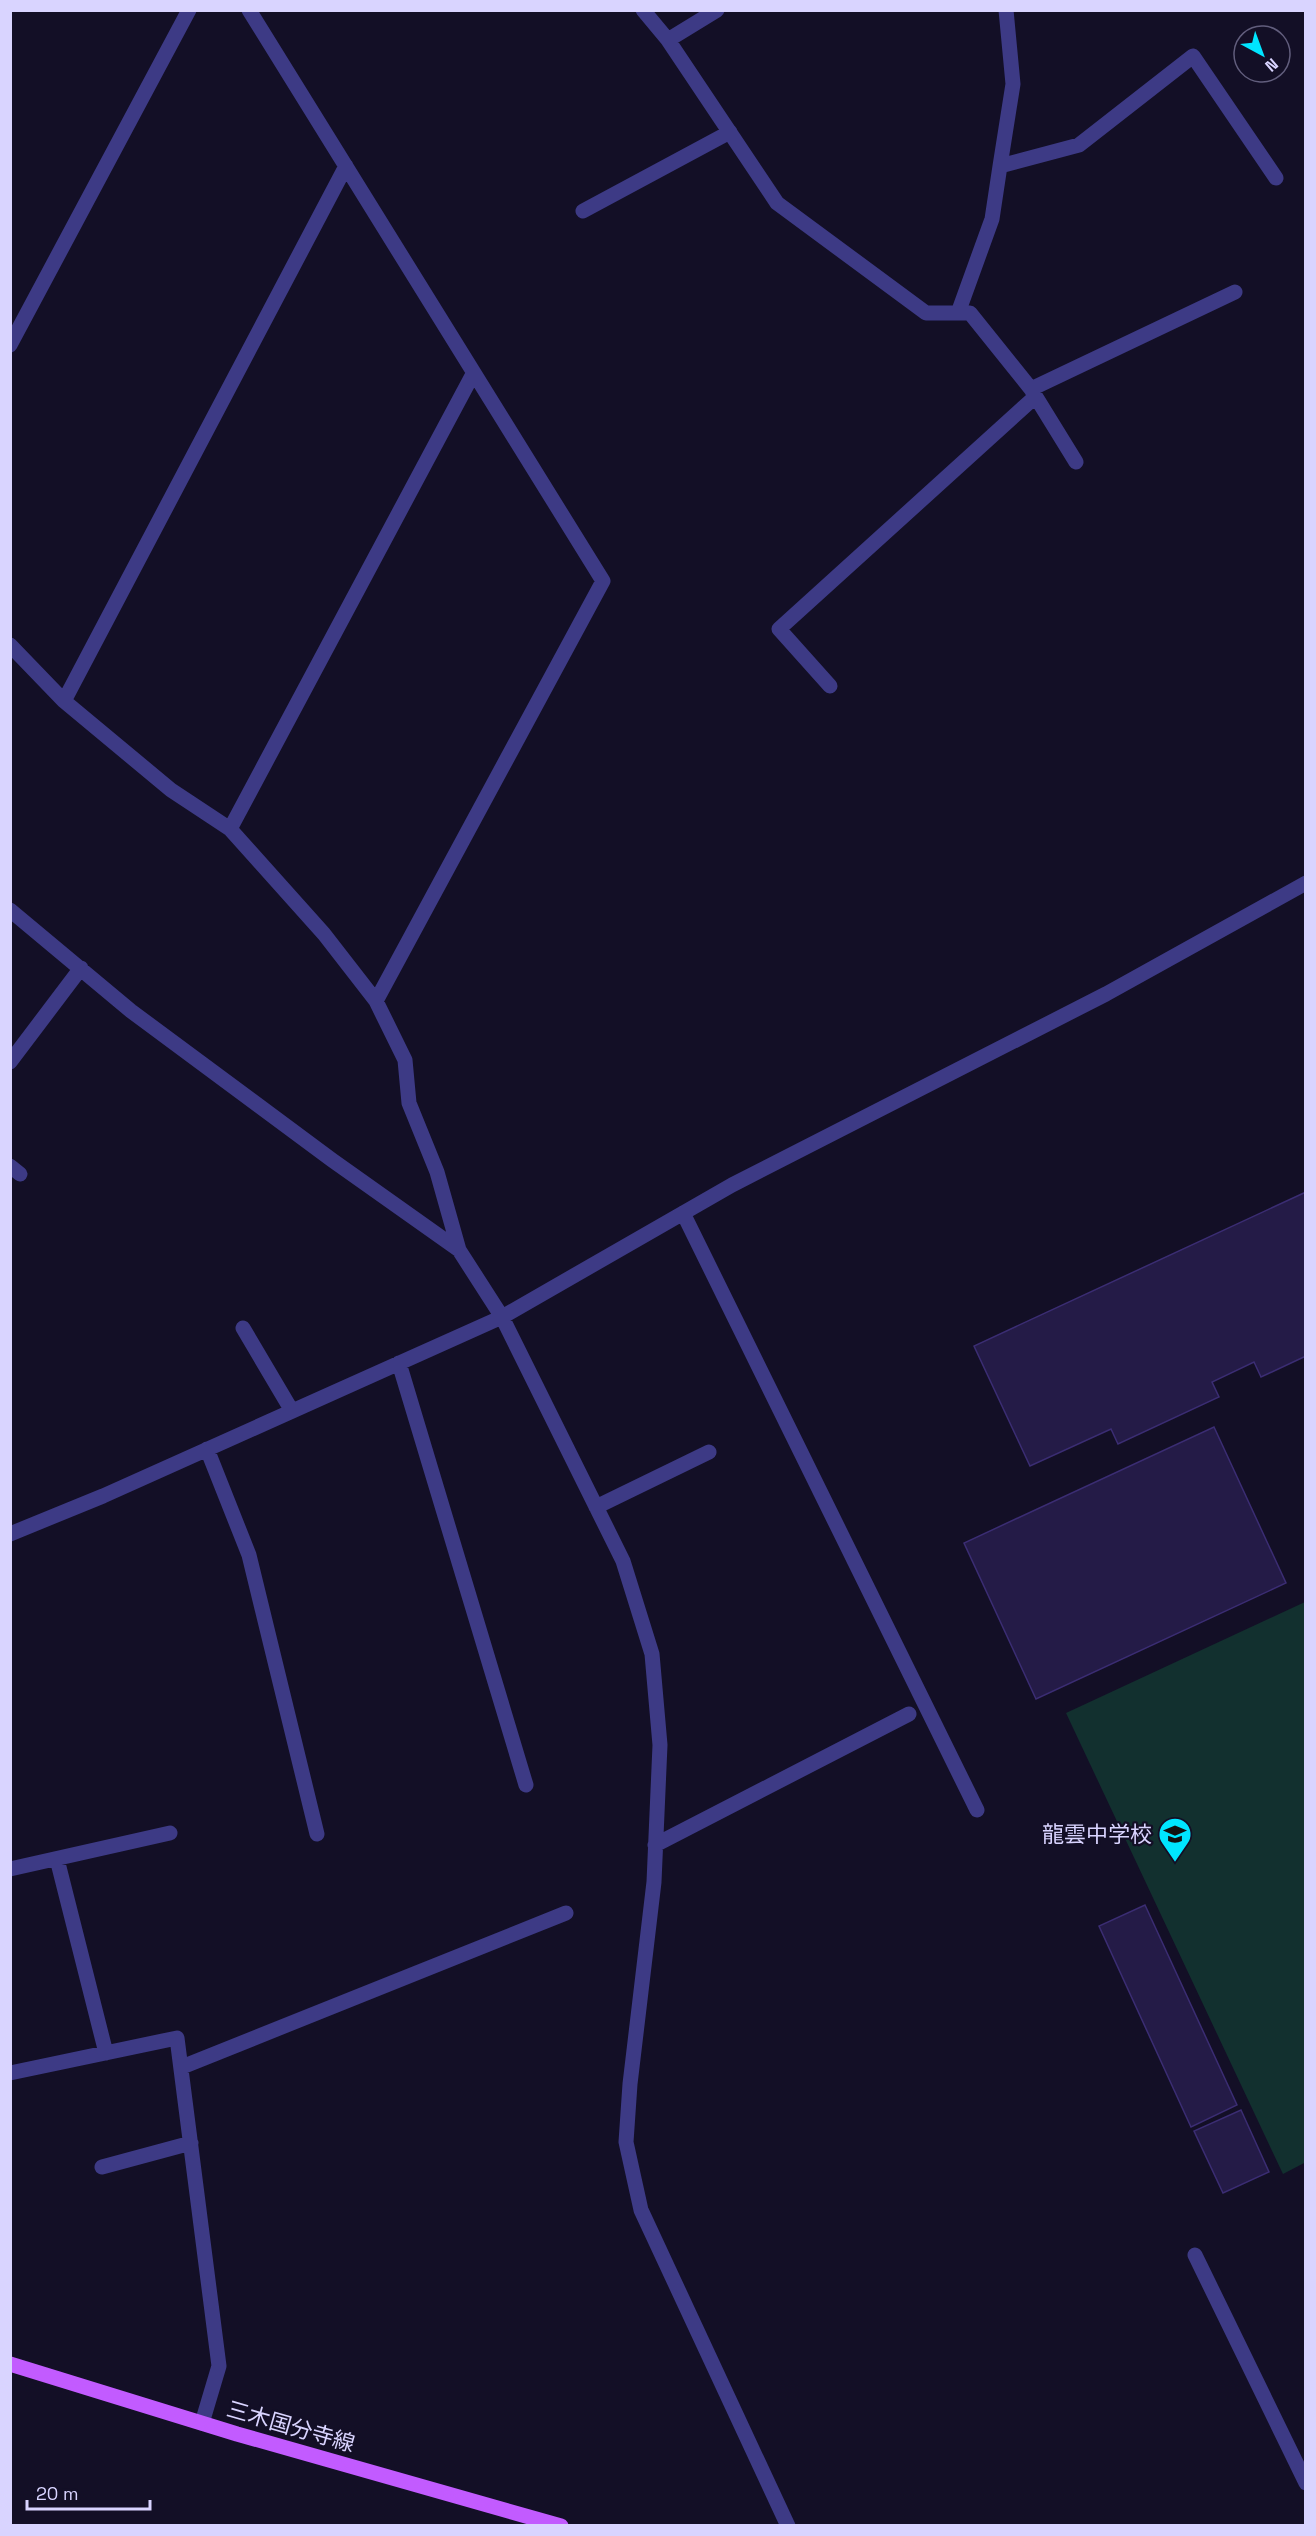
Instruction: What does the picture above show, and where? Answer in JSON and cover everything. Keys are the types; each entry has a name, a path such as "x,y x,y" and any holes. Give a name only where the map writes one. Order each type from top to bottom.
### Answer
{"main road":[{"name":"三木国分寺線","path":"10,2364 202,2423 553,2525"}],"street":[{"path":"10,345 189,10"},
{"path":"249,10 603,581 376,1001"},
{"path":"643,10 668,40 777,203 926,313 970,313 1033,393 1076,462"},
{"path":"668,40 717,10"},
{"path":"958,313 992,219 1013,84 1005,10"},
{"path":"1000,166 1079,145 1193,57 1276,178"},
{"path":"583,211 730,132"},
{"path":"64,701 346,166"},
{"path":"830,686 778,629 1033,393 1235,292"},
{"path":"231,829 473,374"},
{"path":"10,645 64,701 171,789 231,829 324,934 376,1001 405,1060 409,1103 437,1172 459,1250 502,1317 623,1561 652,1654 660,1745 654,1882 630,2084 626,2142 641,2210 788,2526"},
{"path":"10,1534 103,1496 502,1317 683,1213 1106,994 1305,883"},
{"path":"10,910 150,1025 332,1160 459,1250"},
{"path":"10,1062 81,968"},
{"path":"683,1213 977,1810"},
{"path":"243,1328 292,1411"},
{"path":"399,1362 526,1785"},
{"path":"207,1449 249,1555 317,1834"},
{"path":"596,1507 709,1452"},
{"path":"655,1845 909,1714"},
{"path":"10,1869 171,1833"},
{"path":"57,1859 106,2053"},
{"path":"182,2067 566,1912"},
{"path":"10,2073 177,2038 219,2366 202,2423"},
{"path":"102,2167 191,2143"},
{"path":"1196,2255 1305,2483"}],"green space":[{"path":"1305,1602 1306,2162 1283,2174 1066,1713"}],"building":[{"path":"1306,1192 1306,1356 1261,1377 1254,1362 1212,1382 1219,1397 1118,1444 1111,1429 1030,1466 974,1346"},
{"path":"1214,1427 1286,1583 1036,1699 964,1543"},
{"path":"1145,1905 1237,2105 1191,2127 1099,1926"},
{"path":"1241,2110 1269,2172 1223,2193 1194,2131"}],"place":[{"name":"龍雲中学校","path":"1175,1863"}]}
